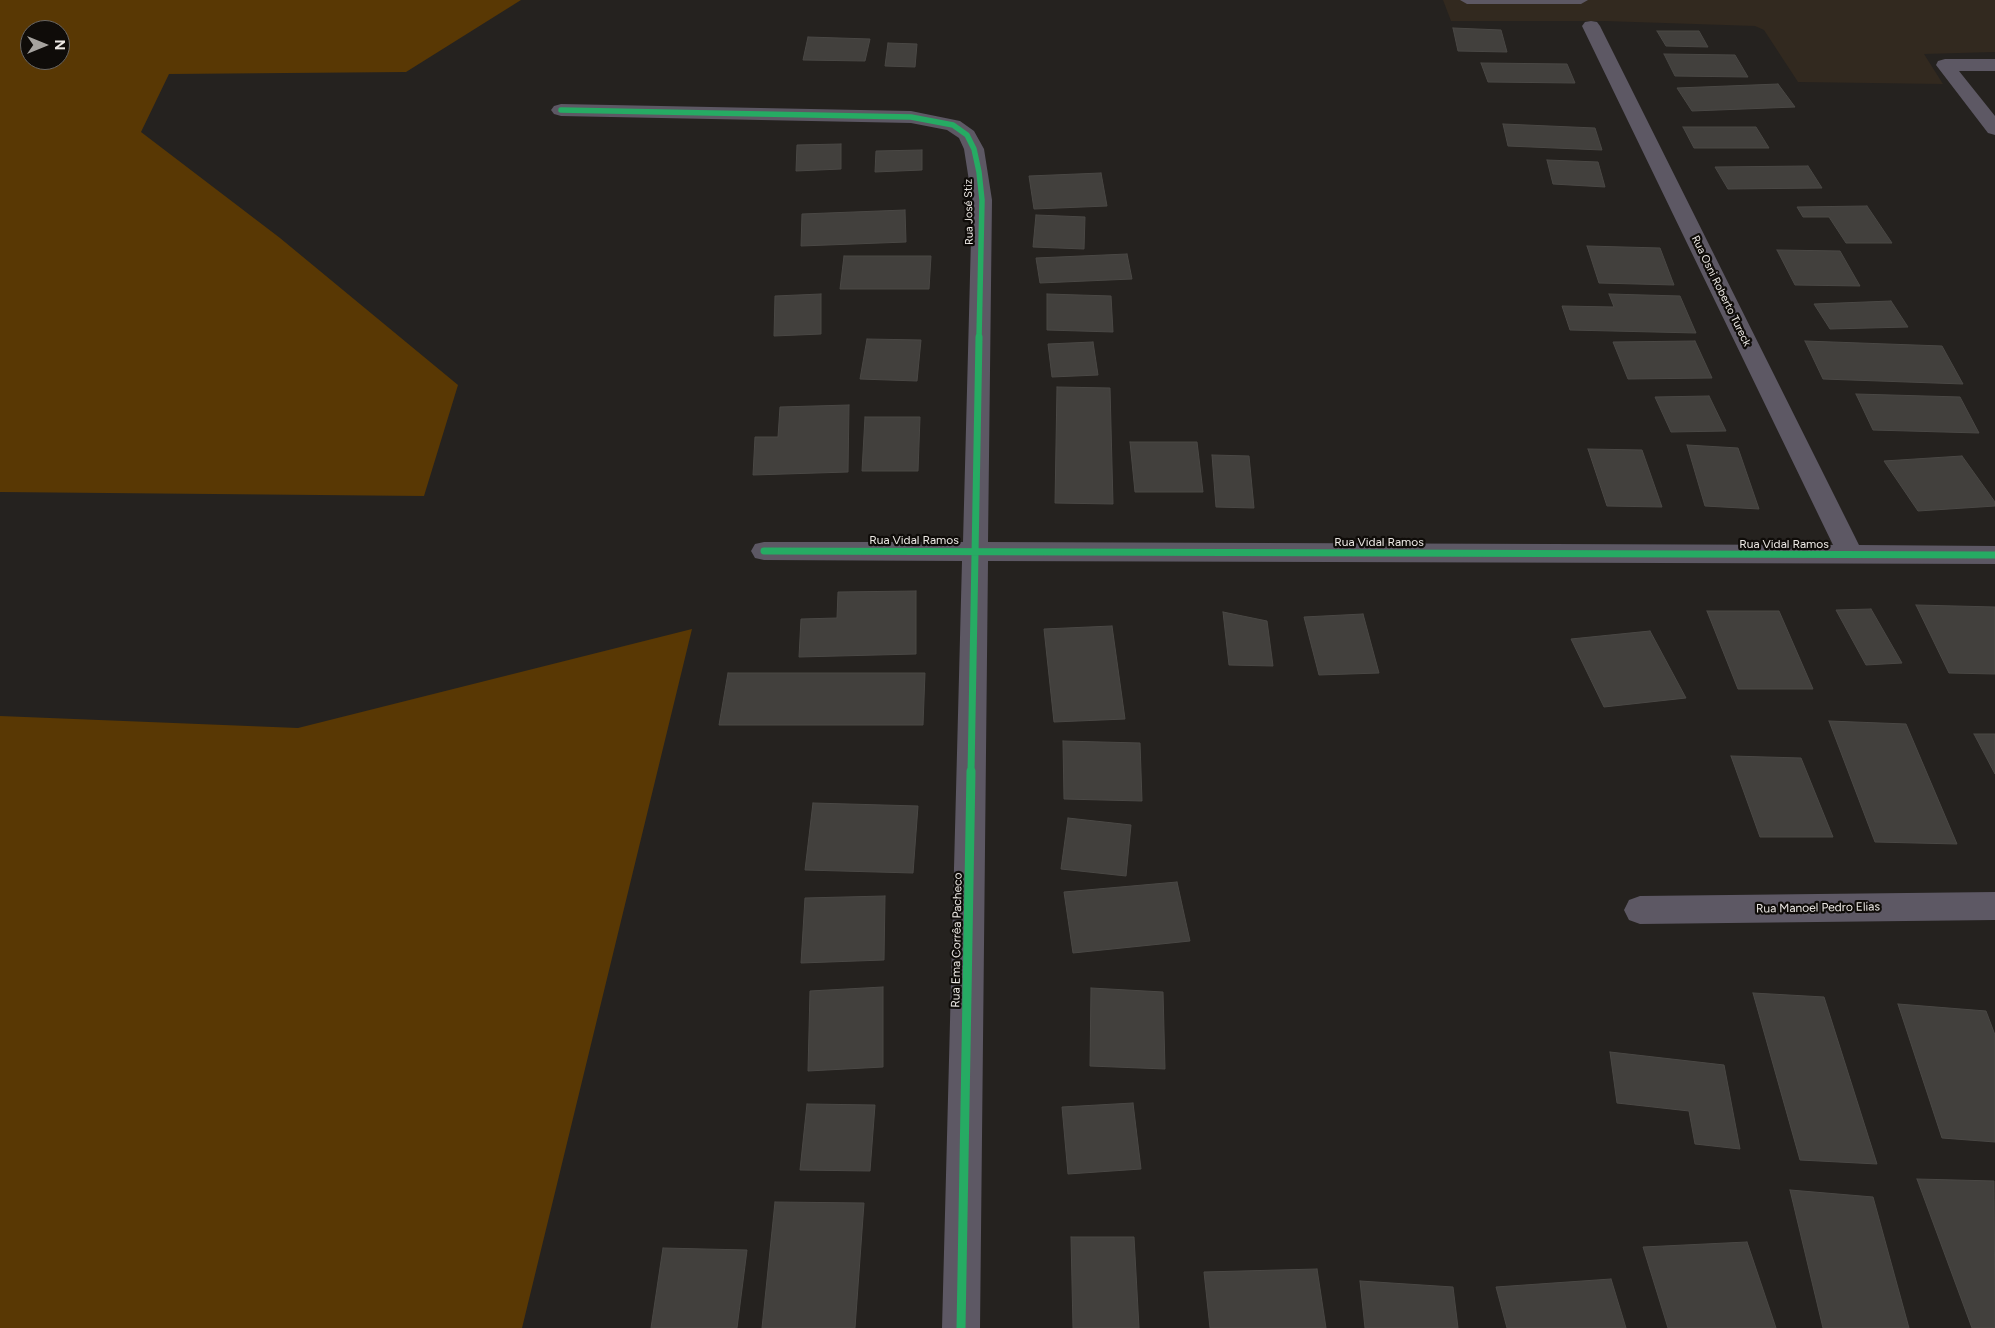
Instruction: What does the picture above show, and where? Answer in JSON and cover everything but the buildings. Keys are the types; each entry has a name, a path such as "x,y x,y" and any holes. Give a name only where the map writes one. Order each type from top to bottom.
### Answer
{"street":[{"name":"Rua Osni Roberto Tureck","path":"1591,26 1851,556"},
{"path":"1995,64 1945,65 1995,129"},
{"name":"Rua José Stiz","path":"561,110 911,117 953,125 966,135 974,149 978,164 982,200 976,552"},
{"name":"Rua Vidal Ramos","path":"764,551 1995,555"},
{"name":"Rua Ema Corrêa Pacheco","path":"961,1328 976,552"},
{"name":"Rua Manoel Pedro Elias","path":"1640,910 1995,906"}],"lane":[{"path":"1467,0 1581,0"}],"shaded area":[{"path":"0,0 521,0 406,72 169,74 141,132 280,238 458,385 424,496 0,492"},
{"path":"1443,0 1995,0 1995,52 1924,54 1943,84 1798,82 1764,30 1755,26 1604,21 1451,21"},
{"path":"692,629 522,1328 0,1328 0,716 298,728"}],"cycle path":[{"path":"561,110 911,117 953,125 967,135 974,149 982,200 961,1328"},
{"path":"764,551 1995,555"}]}
